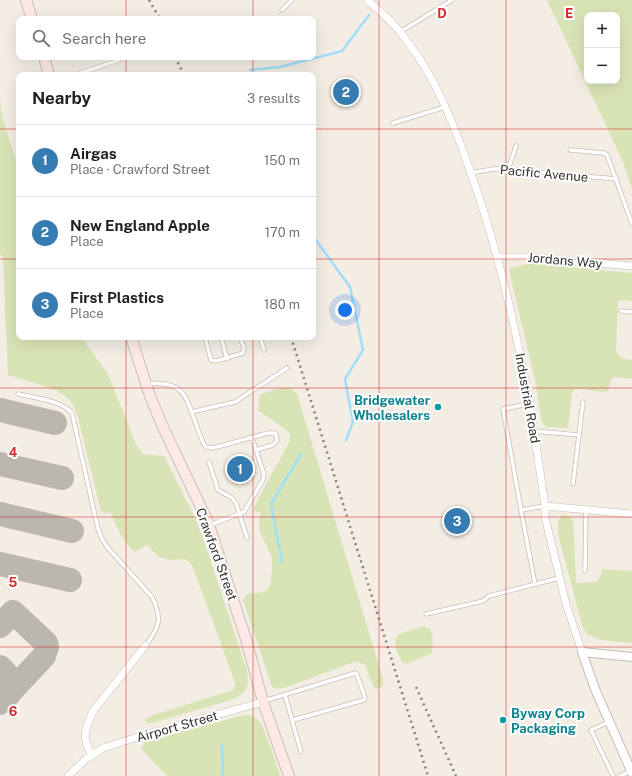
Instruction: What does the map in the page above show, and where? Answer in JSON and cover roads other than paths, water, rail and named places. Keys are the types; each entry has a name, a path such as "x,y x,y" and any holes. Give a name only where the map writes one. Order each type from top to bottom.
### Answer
{"main road":[{"path":"26,0 31,16"},
{"path":"45,60 48,72"},
{"name":"Crawford Street","path":"132,340 146,384 162,425 209,526 246,639 263,702 289,776"}],"street":[{"name":"Industrial Road","path":"367,0 400,32 434,84 445,107 477,189 497,257 517,336 530,404 545,506 545,517 559,578 570,616 595,689 632,772"},
{"name":"Jordans Way","path":"497,257 528,257 632,266"},
{"path":"545,506 632,514"},
{"path":"92,755 86,745 85,739 87,723 92,711 145,646"},
{"path":"582,652 632,656"},
{"name":"Airport Street","path":"68,776 92,755 103,748 263,702"}],"lane":[{"path":"282,10 292,0"},
{"path":"400,32 452,0"},
{"path":"84,72 118,60"},
{"path":"393,123 445,107"},
{"path":"504,169 510,164 516,146"},
{"path":"570,150 605,153 608,156 632,224"},
{"name":"Pacific Avenue","path":"471,172 504,169 616,180"},
{"path":"620,311 632,312"},
{"path":"206,340 211,360 216,361 227,359 243,353 244,348 241,340"},
{"path":"222,340 227,359"},
{"path":"261,340 264,350"},
{"path":"191,412 235,402 287,368"},
{"path":"146,384 158,382 164,383 184,393 206,447 213,448 268,433 273,433 278,437 276,443 273,445 256,450"},
{"path":"18,394 58,403 67,407 72,412 98,529 102,539 108,548 152,597 156,606 158,614 157,628 154,635 145,646"},
{"path":"573,484 583,402"},
{"path":"530,404 503,409 535,584"},
{"path":"534,431 579,435"},
{"path":"209,526 240,514 246,510 264,477 252,438"},
{"path":"209,462 216,487 234,500 247,538"},
{"path":"521,510 545,506"},
{"path":"585,571 586,510"},
{"path":"426,614 483,602 489,596 559,578"},
{"path":"263,702 356,673 365,697 364,700 292,720"},
{"path":"285,695 301,752"},
{"path":"609,722 591,730 613,776"},
{"path":"620,776 632,772"}],"waterway":[{"path":"316,58 342,51 369,15"},
{"path":"250,70 280,67 307,60"},
{"path":"316,240 350,287 363,350 345,379 353,422 346,440"},
{"path":"282,562 271,504 301,454"},
{"path":"222,744 223,776"}],"railway":[{"path":"149,0 158,16"},
{"path":"176,60 182,72"},
{"path":"292,340 428,776"},
{"path":"416,687 456,776"}],"place":[{"name":"New England Apple","path":"346,92"},
{"name":"Bridgewater Wholesalers","path":"438,407"},
{"name":"Airgas","path":"240,469"},
{"name":"First Plastics","path":"457,521"},
{"name":"Byway Corp Packaging","path":"503,720"}]}
